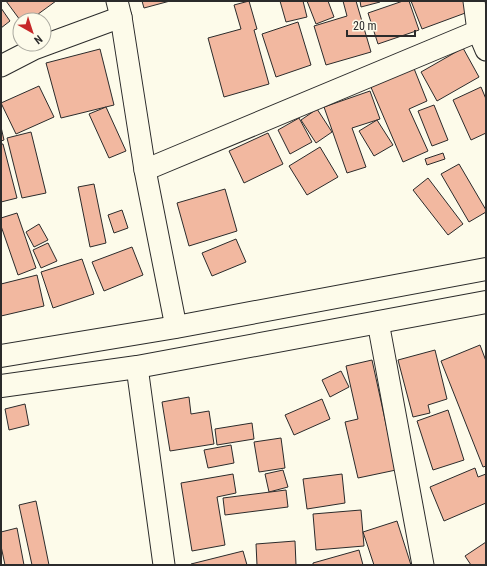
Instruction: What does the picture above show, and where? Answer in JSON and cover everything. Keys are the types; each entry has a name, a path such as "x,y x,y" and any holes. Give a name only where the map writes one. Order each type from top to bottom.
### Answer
{"main road":[{"path":"1,356 176,327 486,269"},
{"path":"1,386 137,367 486,302"}],"street":[{"path":"145,170 482,40 474,1"},
{"path":"1,66 119,9 145,170 176,327"},
{"path":"378,322 423,565"},
{"path":"137,367 164,565"}],"building":[{"path":"6,1 56,1 41,12 14,12"},
{"path":"142,1 170,1 144,8"},
{"path":"249,1 257,29 254,30 269,84 224,97 208,38 241,29 234,5"},
{"path":"280,1 303,1 307,17 286,22"},
{"path":"307,1 328,1 334,17 316,24"},
{"path":"343,1 356,1 371,52 326,65 314,26 347,16"},
{"path":"360,1 380,1 380,2 361,7"},
{"path":"403,1 409,1 419,30 378,44 368,13"},
{"path":"411,1 464,1 468,12 422,29"},
{"path":"1,8 10,21 1,28"},
{"path":"298,22 311,65 276,77 262,34"},
{"path":"463,48 479,77 437,101 421,72"},
{"path":"100,49 114,105 61,118 46,63"},
{"path":"413,66 427,101 409,109 428,151 403,162 370,85"},
{"path":"39,86 54,117 16,134 1,103"},
{"path":"481,87 486,99 486,133 471,140 453,100"},
{"path":"370,91 380,119 352,128 366,167 347,173 324,107"},
{"path":"434,105 448,140 432,146 418,111"},
{"path":"106,107 126,151 109,158 89,114"},
{"path":"317,109 332,132 316,143 301,120"},
{"path":"299,118 312,142 290,154 278,130"},
{"path":"377,120 393,145 374,156 359,131"},
{"path":"1,127 4,140 1,141"},
{"path":"31,132 46,193 22,198 7,138"},
{"path":"268,133 283,164 244,183 229,151"},
{"path":"1,144 3,144 17,198 1,202"},
{"path":"320,147 338,177 307,195 289,166"},
{"path":"443,153 445,159 427,165 425,159"},
{"path":"459,164 486,210 486,212 469,222 441,174"},
{"path":"428,178 463,224 448,235 413,190"},
{"path":"94,184 106,243 90,247 78,187"},
{"path":"225,189 237,231 189,246 177,203"},
{"path":"122,210 128,228 114,233 108,215"},
{"path":"17,213 36,268 18,275 1,226 1,218"},
{"path":"39,224 48,240 34,247 26,232"},
{"path":"236,239 246,262 212,276 202,253"},
{"path":"48,243 57,261 41,268 33,250"},
{"path":"132,247 143,275 104,291 92,262"},
{"path":"82,259 94,294 53,308 41,272"},
{"path":"37,275 44,306 1,316 1,284"},
{"path":"480,345 486,361 486,466 483,467 441,361"},
{"path":"435,350 447,399 428,405 430,413 413,417 398,360"},
{"path":"372,360 396,470 358,478 345,422 358,419 346,366"},
{"path":"341,371 349,387 330,397 322,380"},
{"path":"189,397 191,414 209,411 214,444 170,451 162,402"},
{"path":"322,399 330,419 294,435 285,415"},
{"path":"25,404 29,425 9,430 5,409"},
{"path":"448,410 464,460 433,470 417,421"},
{"path":"252,423 254,439 217,445 215,429"},
{"path":"281,438 285,468 259,472 254,442"},
{"path":"231,445 234,463 208,468 204,450"},
{"path":"475,468 478,477 486,474 486,503 444,521 430,487"},
{"path":"283,470 288,487 269,492 265,474"},
{"path":"233,474 236,493 217,497 225,545 192,551 181,483"},
{"path":"342,474 345,503 307,509 303,479"},
{"path":"286,490 288,507 225,515 223,498"},
{"path":"36,501 49,565 32,565 19,505"},
{"path":"361,510 364,546 316,550 313,514"},
{"path":"397,521 411,565 374,565 363,532"},
{"path":"17,528 24,565 5,565 1,546 1,532"},
{"path":"295,541 296,565 257,565 256,544"},
{"path":"486,542 486,565 471,565 465,556"},
{"path":"359,550 363,565 313,565 313,563"},
{"path":"243,551 247,565 191,565 191,564"}]}
